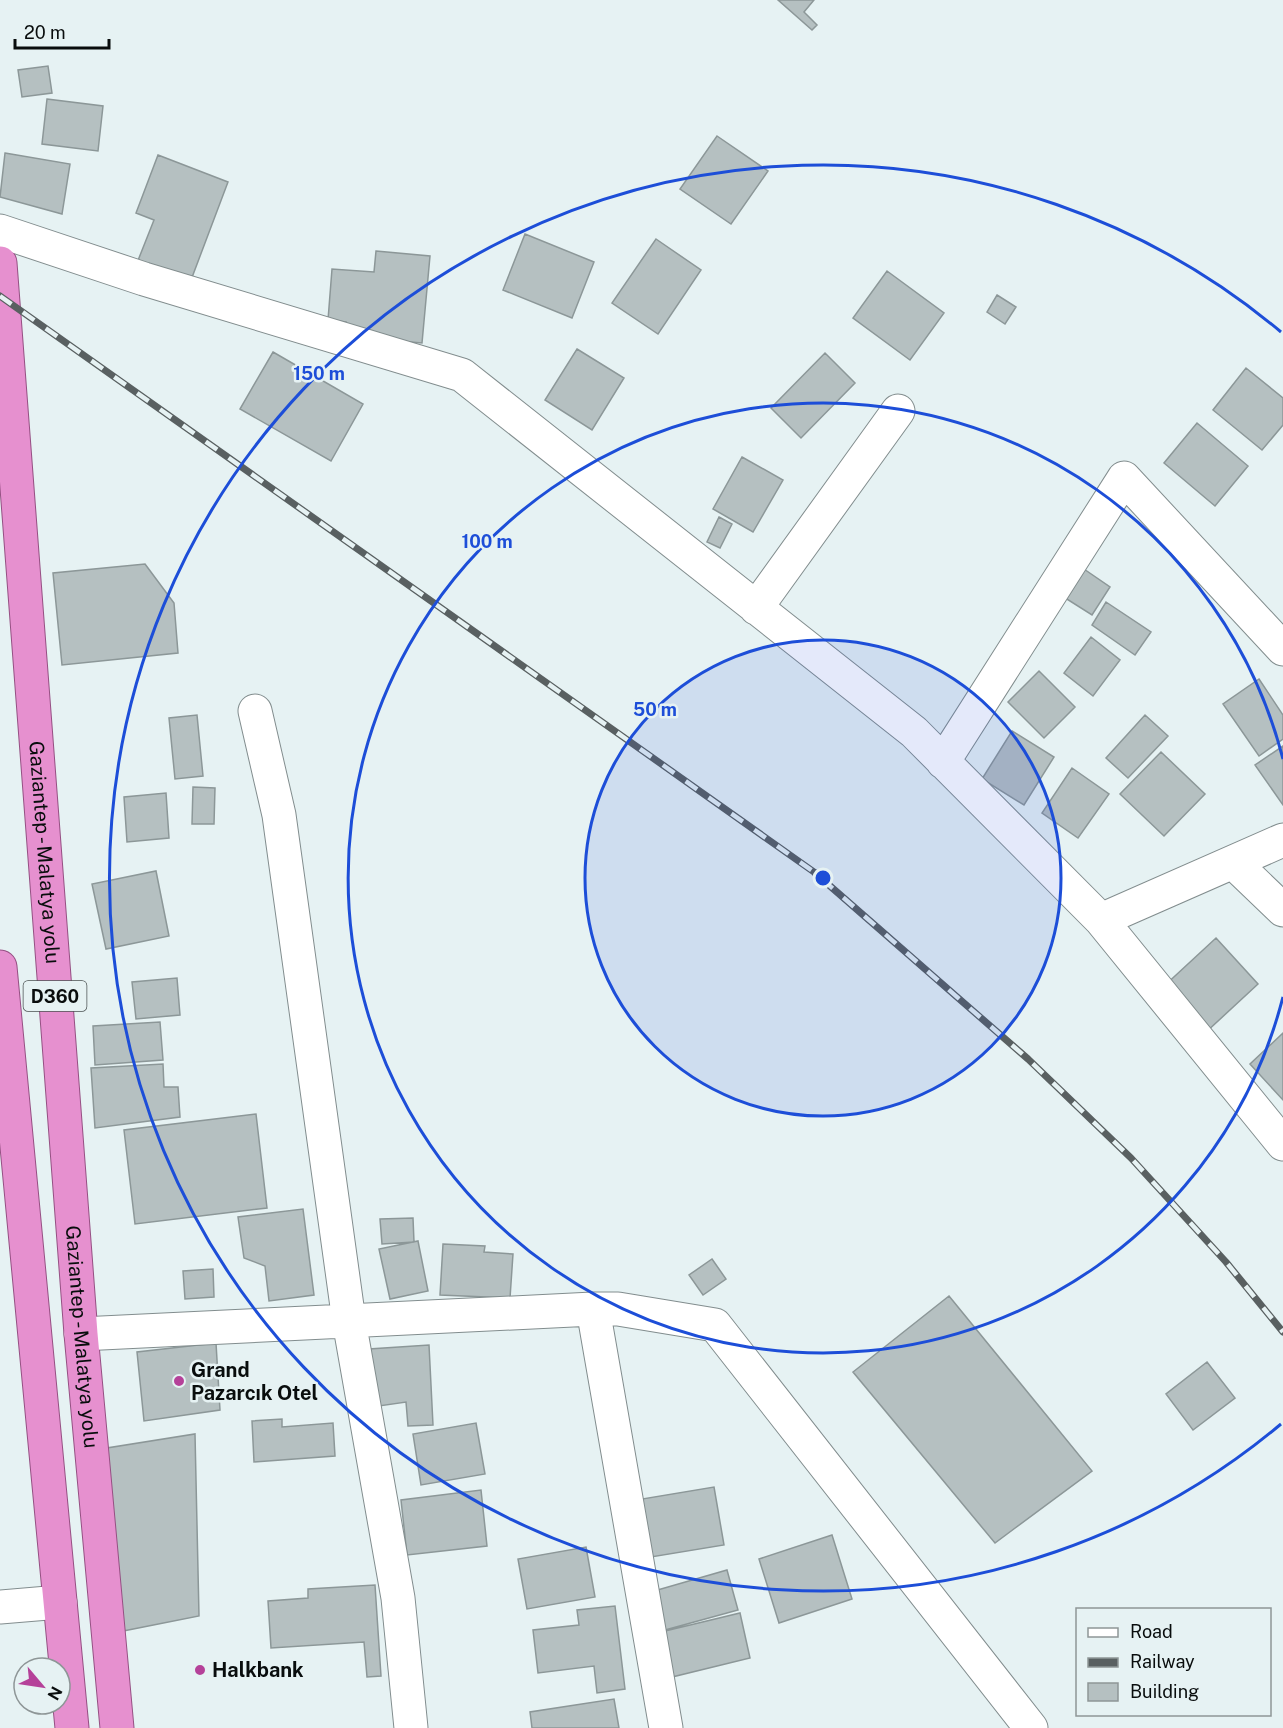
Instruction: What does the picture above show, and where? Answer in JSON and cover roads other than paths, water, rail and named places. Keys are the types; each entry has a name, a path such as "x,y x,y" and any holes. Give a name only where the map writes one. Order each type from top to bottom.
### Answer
{"highway":[{"name":"Gaziantep - Malatya yolu","path":"0,263 81,1334 117,1728"},
{"name":"D360","path":"0,967 72,1728"}],"street":[{"path":"0,231 144,279 462,375 914,732 1101,920 1283,1144"},
{"path":"756,608 898,411"},
{"path":"943,762 1124,478 1283,649"},
{"path":"255,711 279,815 349,1321 398,1598 411,1728"},
{"path":"1101,920 1283,840"},
{"path":"1234,863 1283,910"},
{"path":"81,1334 593,1309 618,1309 715,1325 1031,1728"},
{"path":"593,1309 666,1728"},
{"path":"0,1607 60,1602"}],"railway":[{"path":"0,296 814,872 1028,1059 1131,1158 1226,1262 1283,1332"}],"place":[{"name":"Grand Pazarcık Otel","path":"179,1381"},
{"name":"Halkbank","path":"200,1670"}]}
